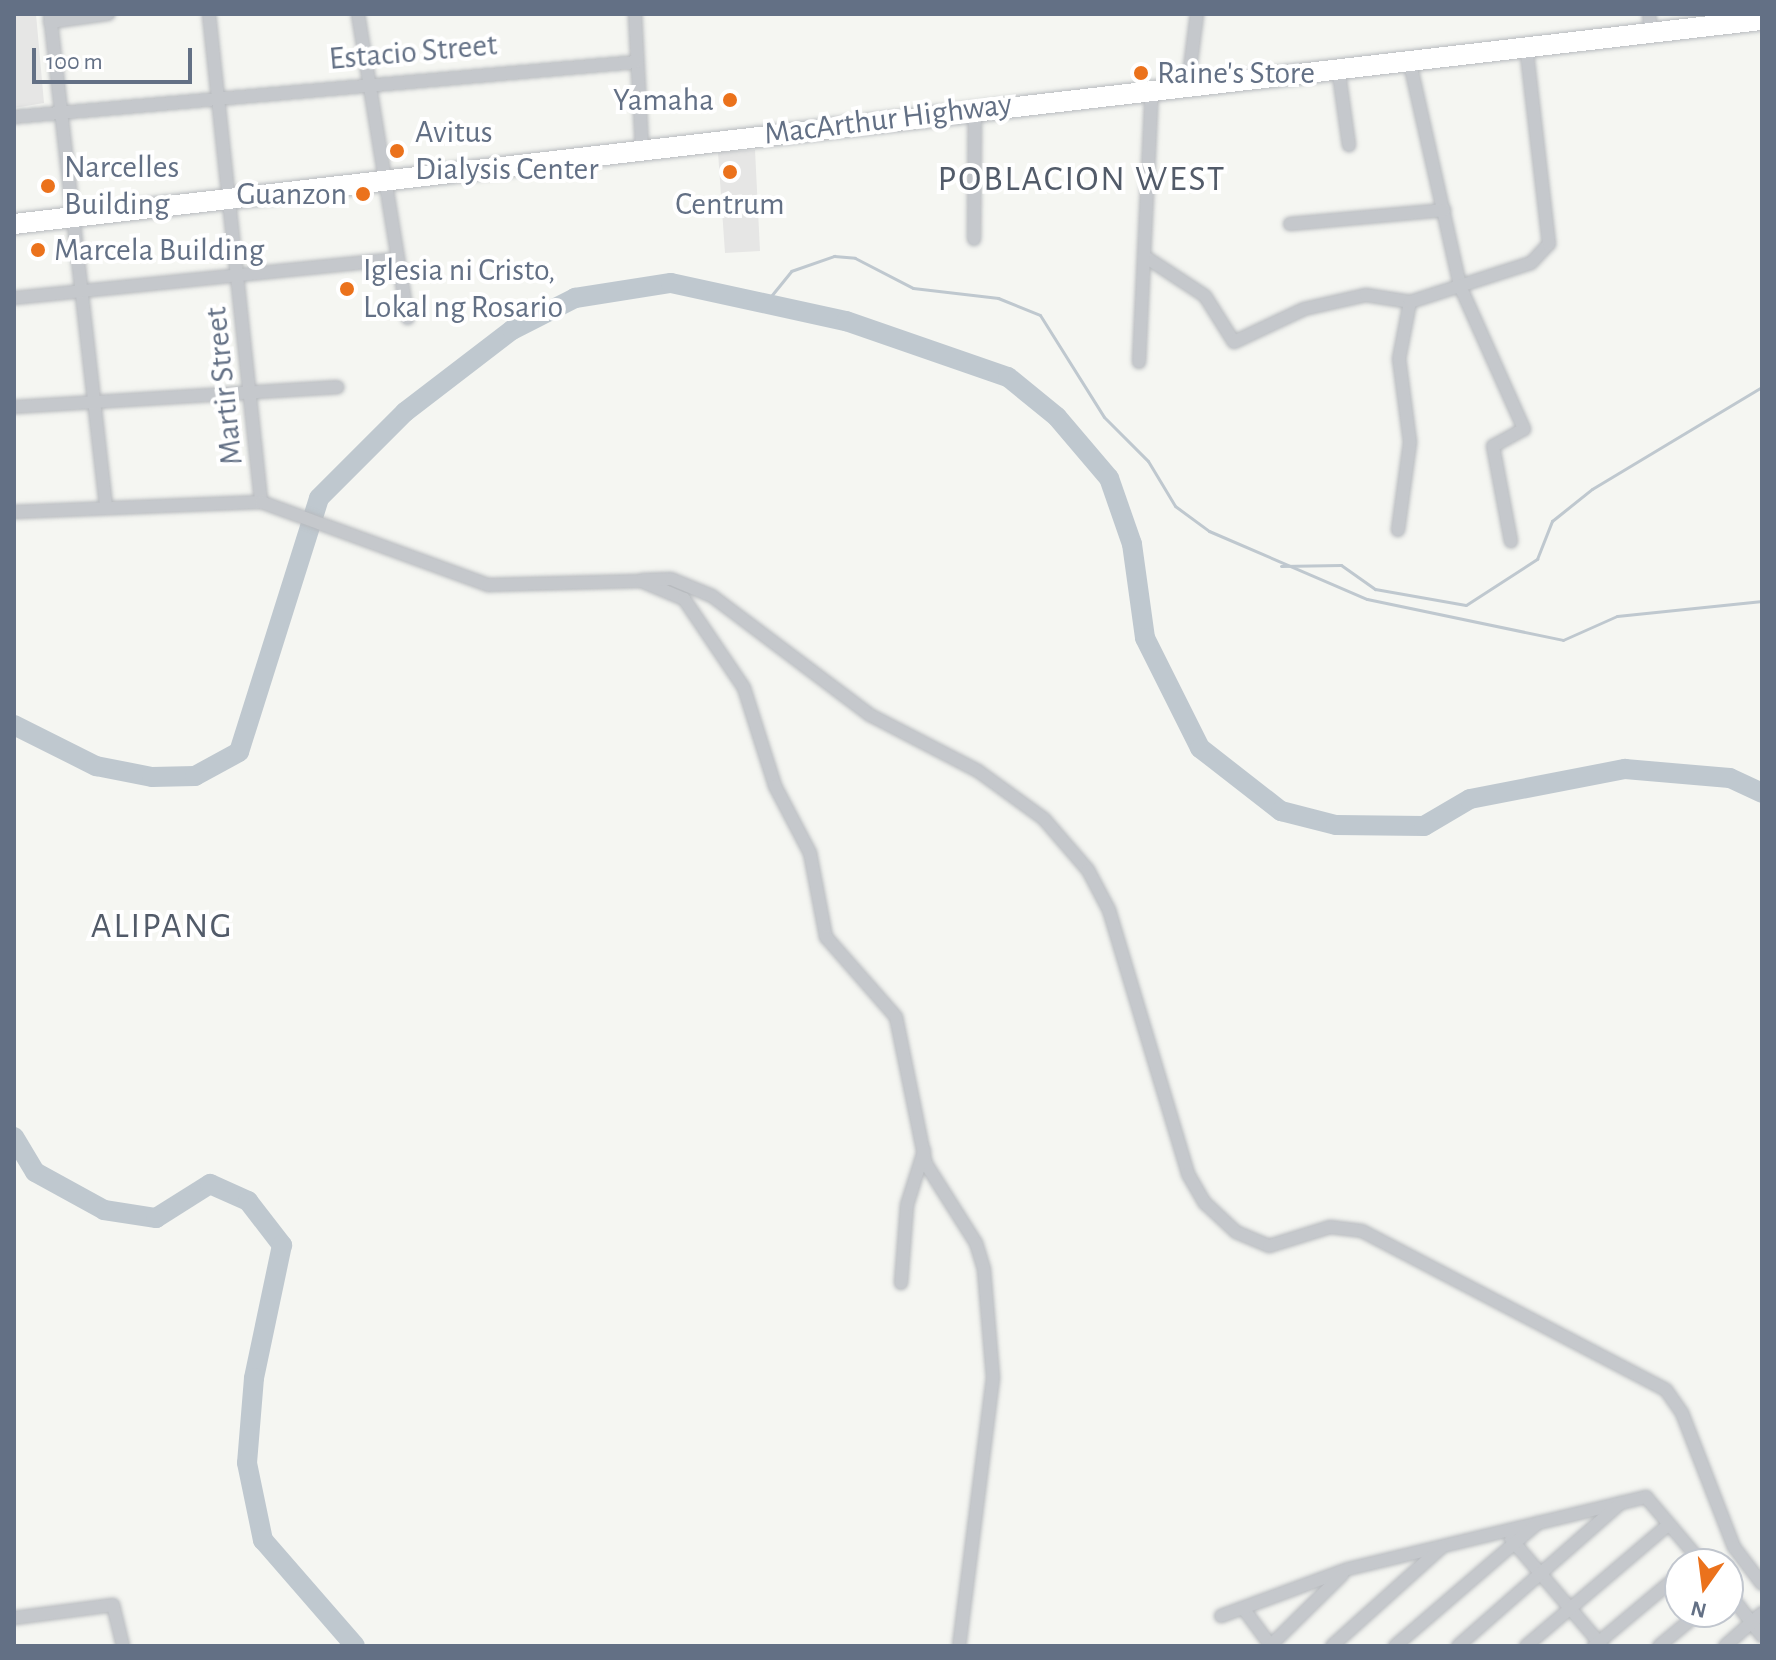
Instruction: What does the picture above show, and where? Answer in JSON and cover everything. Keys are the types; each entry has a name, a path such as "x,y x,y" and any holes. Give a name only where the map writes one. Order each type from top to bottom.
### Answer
{"highway":[{"name":"MacArthur Highway","path":"14,224 1526,45 1650,22 1762,20"}],"street":[{"path":"106,507 50,18 108,14"},
{"path":"358,14 408,318"},
{"path":"635,14 642,149"},
{"path":"1188,84 1197,14"},
{"name":"Martir Street","path":"212,20 261,502"},
{"path":"1147,258 1205,296 1234,342 1304,309 1366,295 1410,302 1531,263 1549,244 1526,45"},
{"path":"1409,59 1460,286 1525,432 1493,446 1511,541"},
{"name":"Estacio Street","path":"14,117 369,81 636,62"},
{"path":"1338,67 1349,145"},
{"path":"1139,362 1147,258 1152,88"},
{"path":"974,239 975,109"},
{"path":"1290,224 1444,210"},
{"path":"14,298 396,259"},
{"path":"1398,530 1410,442 1399,359 1410,302"},
{"path":"14,407 337,387"},
{"path":"14,512 261,502 357,531 488,585 671,579 712,596 870,715 978,771 1044,819 1088,870 1109,910 1188,1174 1205,1203 1236,1232 1269,1246 1330,1227 1362,1231 1666,1390 1734,1547 1762,1584"},
{"path":"641,581 684,599 734,665 775,786 810,853 826,937 886,1003 904,1036 924,1151 976,1243 993,1329 959,1646"},
{"path":"901,1283 907,1205 924,1151"},
{"path":"1221,1616 1348,1569 1542,1519 1646,1497 1687,1548"},
{"path":"1458,1646 1623,1501"},
{"path":"1395,1646 1542,1519"},
{"path":"1526,1646 1668,1525"},
{"path":"1501,1529 1570,1606 1598,1644 1664,1588"},
{"path":"1332,1646 1446,1544"},
{"path":"1243,1608 1271,1646 1348,1569"},
{"path":"14,1618 113,1605 123,1646"},
{"path":"1744,1612 1762,1636"},
{"path":"1725,1646 1762,1613"},
{"path":"1659,1646 1681,1628"}],"shaded area":[{"path":"14,14 36,14 44,103 14,108"},
{"path":"755,150 760,251 725,253 718,152"}],"waterway":[{"path":"767,301 791,271 834,256 855,258 913,288 998,298 1040,315 1104,417 1148,461 1175,506 1209,531 1367,599 1563,640 1617,616 1762,601"},
{"path":"14,725 96,766 152,777 195,776 239,752 319,498 405,412 512,330 575,298 671,283 846,321 1008,377 1057,417 1109,478 1132,544 1145,638 1200,748 1281,811 1336,825 1424,826 1470,799 1625,769 1730,778 1762,793"},
{"path":"1281,566 1341,565 1375,589 1466,605 1537,559 1552,521 1592,489 1762,387"},
{"path":"14,1137 35,1172 104,1210 156,1218 210,1184 248,1201 282,1245 254,1378 247,1463 263,1540 355,1646"}],"place":[{"name":"Raine's Store","path":"1141,73"},
{"name":"Yamaha","path":"730,100"},
{"name":"Avitus Dialysis Center","path":"397,151"},
{"name":"Centrum","path":"730,172"},
{"name":"Narcelles Building","path":"48,186"},
{"name":"Guanzon","path":"363,194"},
{"name":"Marcela Building","path":"38,250"},
{"name":"Iglesia ni Cristo, Lokal ng Rosario","path":"347,289"}],"district":[{"name":"POBLACION WEST","path":"1082,180"},
{"name":"ALIPANG","path":"162,927"}]}
